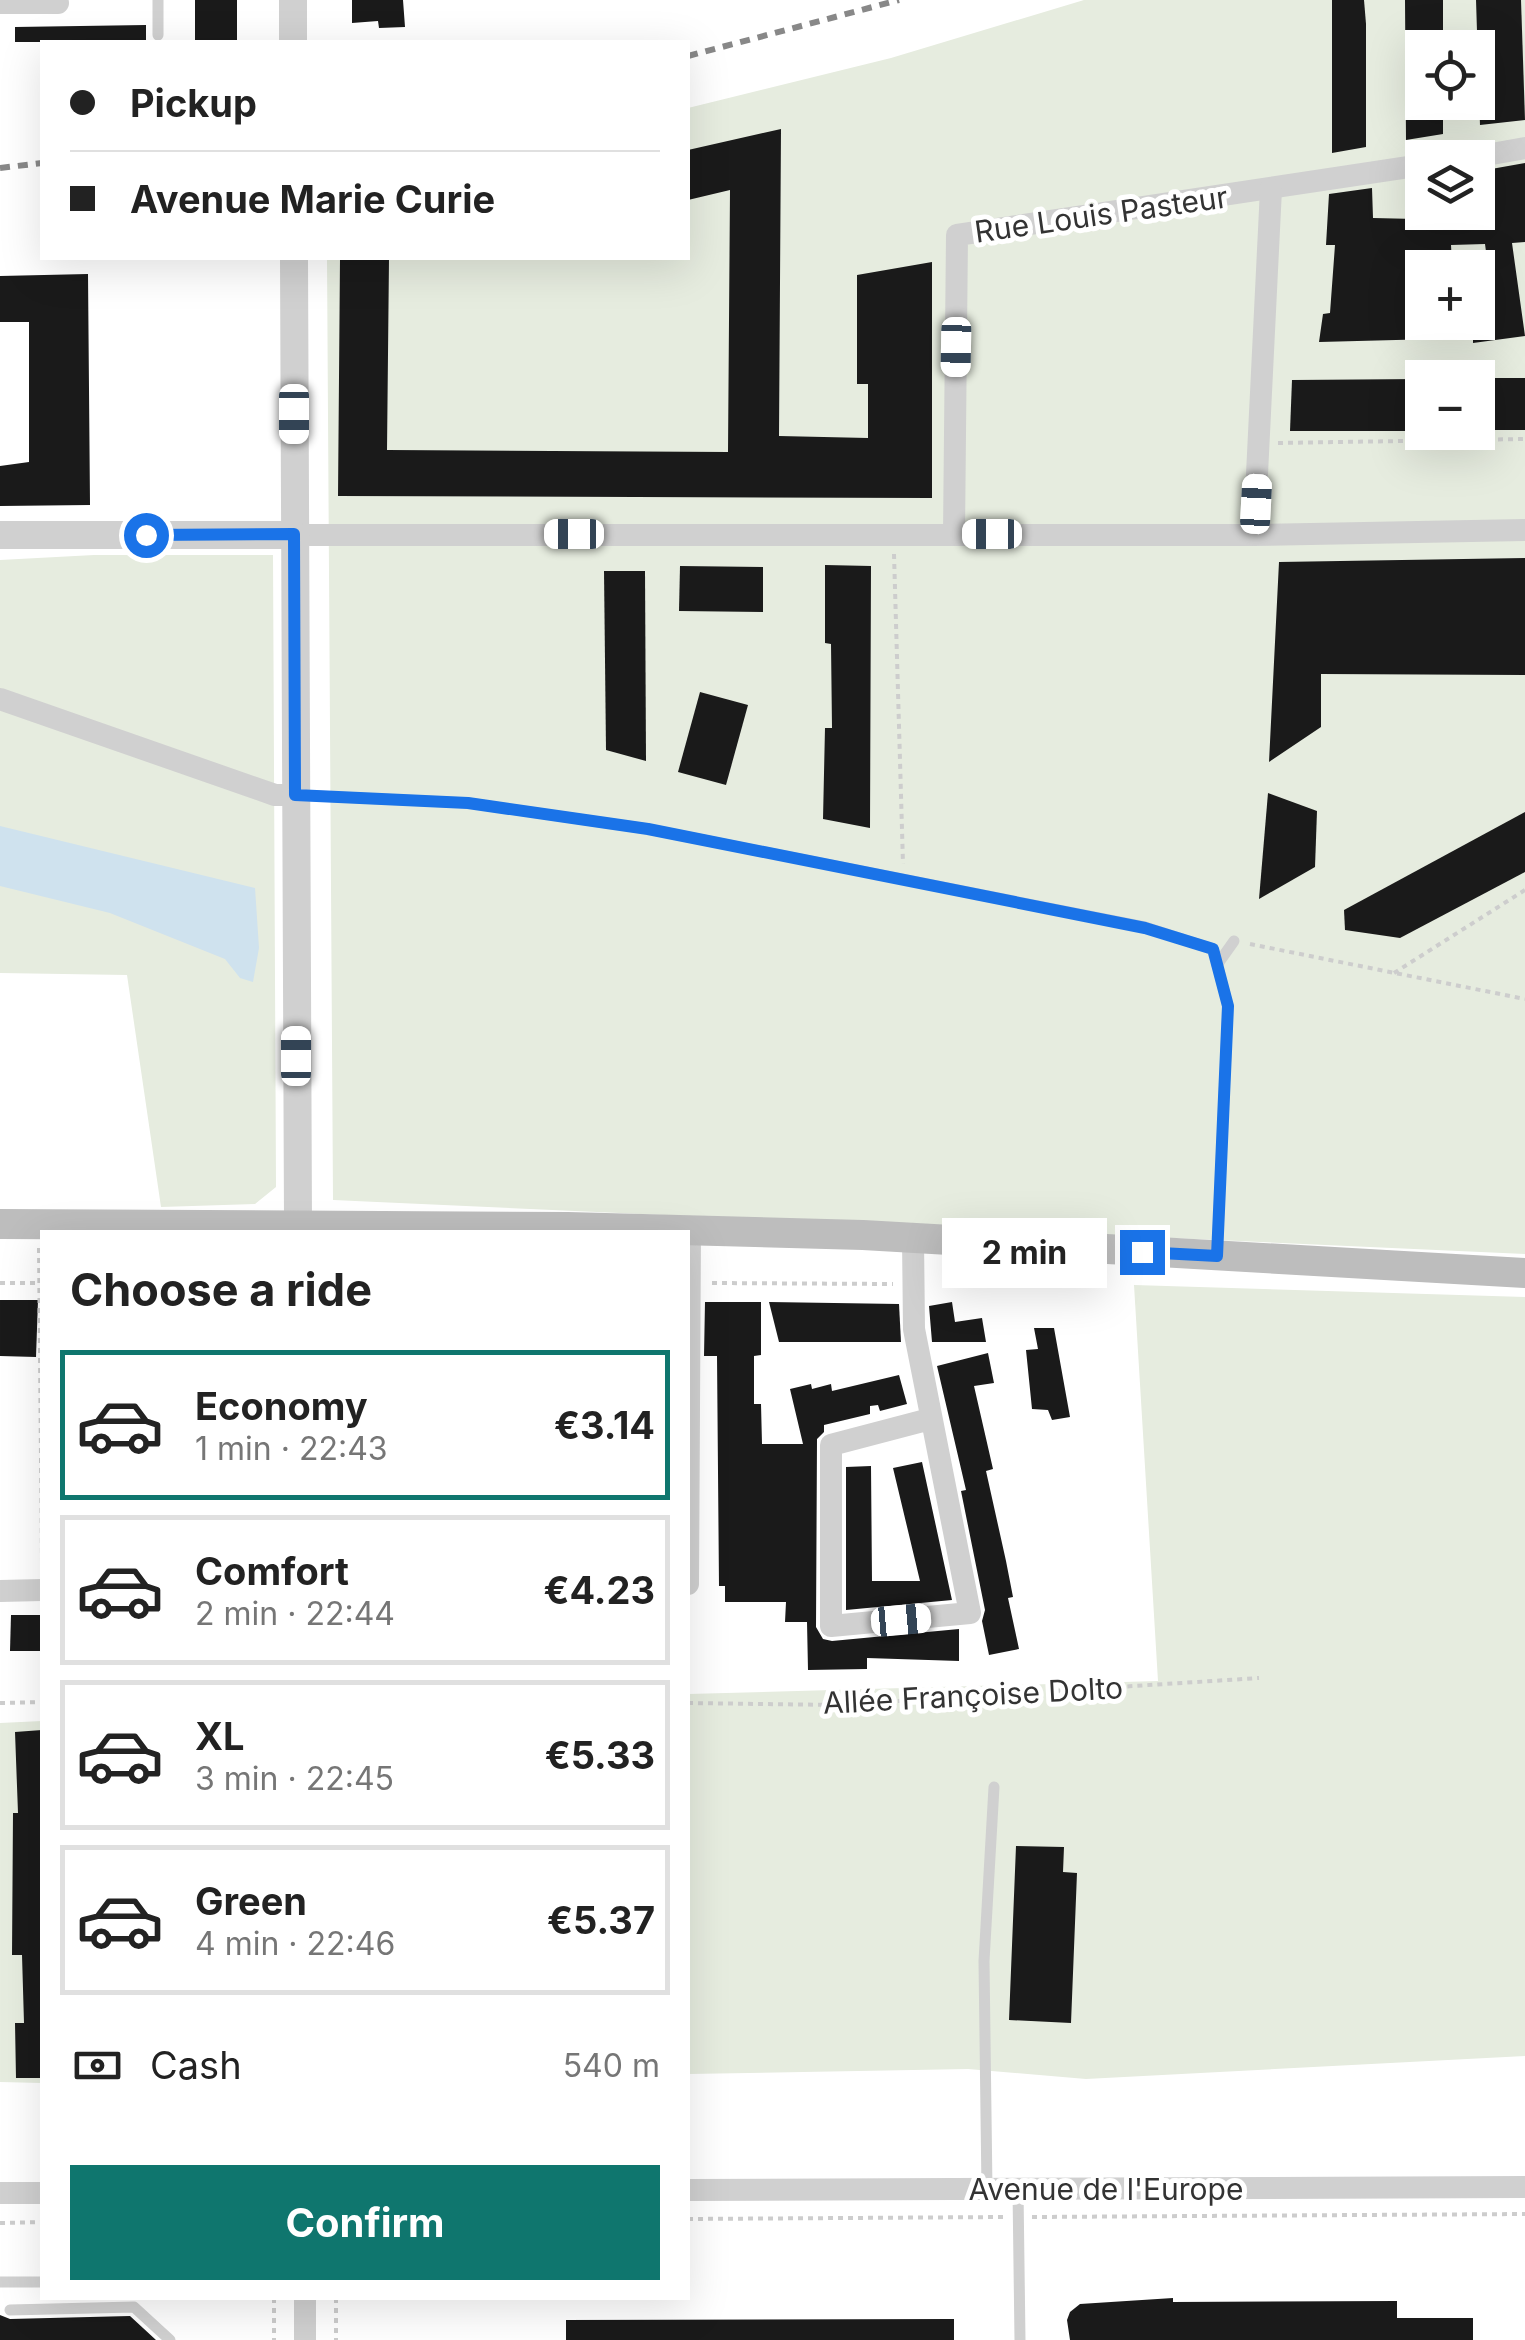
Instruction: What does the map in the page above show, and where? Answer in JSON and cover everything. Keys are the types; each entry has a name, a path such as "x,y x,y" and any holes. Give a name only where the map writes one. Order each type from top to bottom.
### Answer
{"main road":[{"path":"0,1224 559,1230"},
{"path":"690,1231 913,1238 1525,1273"}],"street":[{"path":"293,0 294,40"},
{"path":"0,4 58,2"},
{"path":"1495,153 1525,148"},
{"name":"Rue Louis Pasteur","path":"954,534 957,235 1405,168"},
{"path":"1254,535 1271,189"},
{"path":"294,260 298,1228"},
{"path":"0,535 1254,535 1525,530"},
{"path":"0,700 275,795 295,795"},
{"path":"690,1231 690,1283"},
{"path":"913,1238 914,1329 970,1613 832,1626 831,1445 930,1419"},
{"path":"0,1592 40,1590"},
{"name":"Avenue de l'Europe","path":"690,2190 1525,2187"},
{"path":"0,2193 40,2193"},
{"path":"305,2300 305,2340"}],"lane":[{"path":"158,0 158,36"},
{"path":"295,795 486,806 648,829 1145,928 1213,949 1228,1006 1217,1256"},
{"path":"1217,965 1234,941"},
{"path":"988,2190 984,1961 994,1787"},
{"path":"1018,2190 1020,2340"},
{"path":"0,2282 40,2282"},
{"path":"10,2310 134,2308 170,2340"}],"path":[{"path":"1258,444 1525,439"},
{"path":"894,534 903,880"},
{"path":"1394,973 1525,890"},
{"path":"1234,941 1525,999"},
{"path":"39,1224 40,1253"},
{"path":"0,1282 40,1282"},
{"path":"690,1283 912,1284"},
{"name":"Allée Françoise Dolto","path":"690,1702 836,1705 1259,1678"},
{"path":"0,1703 40,1702"},
{"path":"690,2219 1525,2214"},
{"path":"0,2223 40,2222"},
{"path":"274,2300 274,2340"},
{"path":"336,2300 336,2340"}],"shaded area":[{"path":"1084,0 1525,0 1525,1254 333,1200 327,260 690,260 690,108 891,58"},
{"path":"94,555 273,555 276,1187 255,1204 161,1207 127,975 0,973 0,560"},
{"path":"1134,1285 1525,1297 1525,2056 1086,2079 968,2069 690,2074 690,1694 1158,1681"},
{"path":"40,1721 40,2083 0,2082 0,1723"}],"water":[{"path":"0,826 255,888 259,948 253,982 240,978 225,959 110,913 0,886"}],"building":[{"path":"195,0 237,0 237,40 195,40"},
{"path":"352,0 403,0 405,27 379,28 378,21 352,23"},
{"path":"1332,0 1364,0 1366,147 1332,153"},
{"path":"1405,0 1443,0 1443,30 1405,30"},
{"path":"1476,0 1521,0 1525,120 1480,125 1480,120 1495,120 1495,30 1477,30"},
{"path":"146,25 146,40 15,42 15,27"},
{"path":"1406,120 1443,120 1443,134 1406,140"},
{"path":"781,129 779,436 868,438 868,384 857,384 857,275 932,262 932,498 338,496 340,260 389,260 387,450 728,452 730,190 690,200 690,150"},
{"path":"1525,163 1525,242 1512,243 1525,336 1473,343 1495,340 1495,250 1486,250 1485,244 1451,245 1451,250 1405,250 1405,340 1319,342 1323,314 1330,313 1335,245 1326,245 1329,194 1372,188 1373,218 1405,219 1405,230 1495,230 1495,168"},
{"path":"88,274 90,505 0,506 0,466 29,462 29,322 0,322 0,276"},
{"path":"1495,378 1525,378 1525,430 1495,430"},
{"path":"1405,379 1405,431 1290,431 1292,380"},
{"path":"1525,558 1525,675 1321,674 1321,727 1269,762 1279,562"},
{"path":"825,565 871,566 870,828 823,819 825,728 832,728 831,644 825,643"},
{"path":"680,566 763,567 763,612 679,611"},
{"path":"604,571 645,571 646,761 606,750"},
{"path":"700,692 748,705 726,785 678,772"},
{"path":"1268,793 1317,811 1315,867 1259,899"},
{"path":"1525,812 1525,872 1400,938 1345,930 1344,910"},
{"path":"0,1300 38,1300 36,1357 0,1356"},
{"path":"705,1302 761,1302 761,1355 754,1356 754,1404 761,1404 762,1444 803,1444 790,1389 831,1384 832,1391 899,1375 907,1404 880,1411 878,1405 870,1406 870,1414 824,1425 824,1432 817,1439 816,1627 823,1639 832,1641 959,1629 959,1661 867,1658 867,1669 808,1670 807,1622 785,1622 786,1602 725,1602 725,1586 719,1586 717,1356 704,1356"},
{"path":"769,1302 899,1304 901,1342 779,1342"},
{"path":"952,1302 955,1322 982,1318 986,1342 932,1342 929,1306"},
{"path":"1034,1328 1054,1328 1070,1417 1052,1420 1048,1410 1032,1409 1026,1350 1038,1349"},
{"path":"988,1353 994,1383 974,1386 993,1469 986,1471 1013,1597 1008,1598 1019,1649 989,1655 982,1621 985,1610 961,1491 966,1490 937,1366"},
{"path":"922,1462 952,1600 846,1610 846,1467 871,1466 872,1581 920,1581 893,1468"},
{"path":"11,1615 40,1615 40,1651 10,1651"},
{"path":"40,1730 40,2078 16,2078 15,2023 24,2023 22,1955 12,1955 13,1813 18,1813 15,1732"},
{"path":"1016,1846 1064,1847 1063,1872 1077,1873 1071,2023 1009,2020"},
{"path":"1173,2298 1173,2302 1397,2301 1397,2318 1473,2318 1473,2340 1070,2340 1067,2320 1080,2304"},
{"path":"0,2315 10,2319 130,2316 156,2340 0,2340"},
{"path":"954,2319 954,2340 566,2340 566,2320"}],"railway":[{"path":"690,55 899,0"},
{"path":"0,168 40,163"}],"route":[{"path":"146,535 294,534 295,795 468,803 648,829 1145,928 1213,949 1228,1006 1217,1256 1142,1252"}]}
